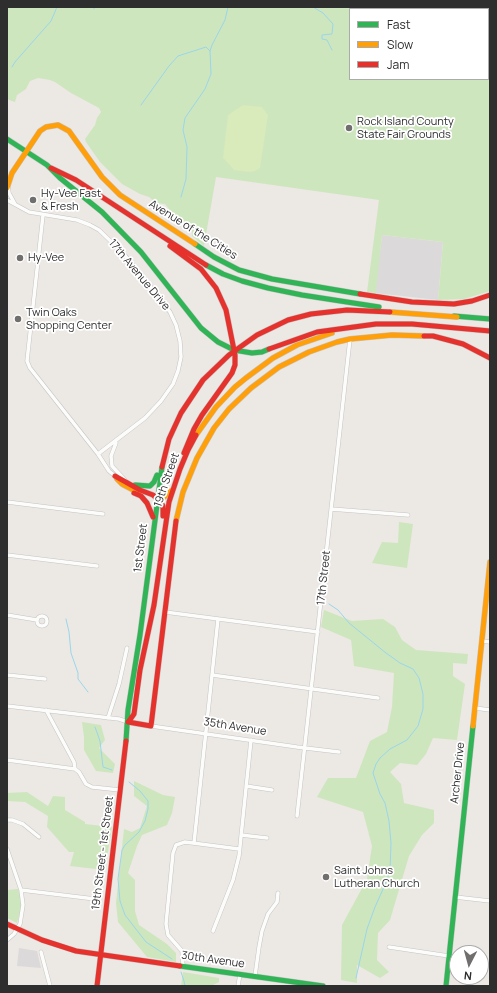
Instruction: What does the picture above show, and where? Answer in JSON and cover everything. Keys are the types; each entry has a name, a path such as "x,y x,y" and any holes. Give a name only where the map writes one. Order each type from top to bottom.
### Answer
{"main road":[{"name":"Avenue of the Cities","path":"26,152 40,131 46,127 54,125 65,128 69,131 102,177 120,195 214,257 246,272 306,286 405,301 454,304 472,301 490,294"},
{"name":"Avenue of the Cities","path":"7,139 47,166 76,180 210,268 229,277 254,285 302,295 369,306 490,319"},
{"path":"7,177 26,152"},
{"name":"Avenue of the Cities","path":"47,166 96,207 131,241 201,328 218,342 234,350 252,353 262,352 317,332 392,323 490,332"},
{"path":"8,187 12,172"},
{"name":"Avenue of the Cities","path":"146,226 195,264 212,281 220,294 226,310 234,350 235,365 232,373 196,423 177,475"},
{"path":"234,350 257,335 288,320 329,311 370,310 457,316"},
{"name":"19th Street","path":"128,722 134,714 140,670 158,577 166,515 177,475 188,450 207,419 230,393 246,378 273,358 297,345 323,335 350,328"},
{"path":"350,340 392,335 432,336 463,344 489,357"},
{"name":"19th Street","path":"151,726 177,515 183,492 197,458 205,443 229,409 251,388 279,368 310,352 337,342 350,340"},
{"name":"1st Street","path":"128,722 128,710 140,634 161,465 178,419 188,402 200,384 213,369 234,350"},
{"path":"128,483 147,486 154,482 170,430 181,409 188,402"},
{"path":"116,477 154,495 162,504 164,509 159,542 158,577"},
{"path":"116,477 122,484 151,498 166,496 173,488"},
{"path":"116,477 120,486 141,496 147,503 154,522"},
{"name":"Archer Drive","path":"446,986 490,562"},
{"name":"35th Avenue","path":"128,722 151,726"},
{"name":"19th Street - 1st Street","path":"97,986 128,722"},
{"name":"30th Avenue","path":"7,924 59,946 76,951 323,986"}],"street":[{"path":"8,187 9,193 16,205"},
{"name":"17th Avenue Drive","path":"7,200 28,212 77,220 90,224 99,230 123,253 153,290 170,312 176,325 180,341 181,357 173,384 152,411 98,454"},
{"path":"43,215 27,361 30,368 98,454 109,471 116,477"},
{"name":"17th Street","path":"297,816 350,340"},
{"path":"117,440 111,453 111,463 128,483"},
{"path":"7,502 103,514"},
{"path":"331,509 408,515"},
{"path":"7,555 97,566"},
{"path":"165,612 318,632"},
{"path":"7,615 37,620"},
{"path":"194,843 218,619"},
{"path":"482,641 490,642"},
{"path":"108,718 119,684 127,648"},
{"path":"7,675 45,679"},
{"path":"212,675 378,698"},
{"path":"7,706 108,718 128,722"},
{"path":"475,708 490,710"},
{"path":"46,710 74,762 75,769"},
{"name":"35th Avenue","path":"151,726 339,752"},
{"path":"213,930 233,880 241,835 251,740"},
{"path":"7,760 75,769 79,772 86,784 120,790"},
{"path":"246,786 272,790"},
{"path":"7,820 12,820 23,824 39,837"},
{"path":"241,835 267,838"},
{"path":"183,966 182,951 168,935 166,924 173,853 176,845 182,842 239,849"},
{"path":"7,849 21,890 24,905 22,917 17,929 7,940"},
{"path":"21,890 95,899"},
{"path":"255,976 262,931 268,914 277,902 278,893"},
{"path":"455,897 490,900"},
{"path":"389,947 448,956"},
{"path":"41,952 50,986"},
{"path":"238,986 240,974"}],"shaded area":[{"path":"382,235 443,242 438,300 375,293"},
{"path":"19,948 37,951 41,968 17,966"}],"green space":[{"path":"7,7 490,7 489,20 489,8 349,8 349,80 489,80 490,66 490,291 464,299 438,300 443,242 382,235 376,293 367,292 379,200 216,177 204,246 192,236 192,230 173,214 165,204 156,203 149,197 140,194 122,184 100,162 85,139 95,125 101,112 99,108 71,93 55,82 38,78 30,81 26,89 17,95 15,102 7,98"},
{"path":"243,105 262,107 268,115 260,168 249,172 234,170 223,158 228,115"},
{"path":"399,522 413,524 407,568 372,563 382,542 398,543"},
{"path":"324,610 352,621 383,619 395,627 402,640 416,650 468,654 467,664 453,663 453,676 465,684 457,740 433,738 426,754 417,765 400,763 390,772 401,784 404,803 434,810 434,823 422,835 409,856 390,920 378,933 377,960 389,972 380,978 357,965 357,983 341,980 342,925 367,879 372,846 363,812 317,797 328,778 356,778 370,741 387,732 392,707 394,673 354,666 351,640 321,627"},
{"path":"82,722 101,725 105,740 99,748 115,764 113,773 96,771 84,750"},
{"path":"134,781 163,795 175,797 172,813 167,825 142,835 128,873 135,880 135,911 139,925 167,944 176,953 176,962 147,957 118,922 116,903 124,829 132,832 140,828 147,806 134,796"},
{"path":"27,792 48,806 53,796 65,797 65,810 85,822 85,824 112,827 105,870 70,866 74,852 69,852 47,827 48,816 25,802 7,801 7,793"},
{"path":"18,889 23,901 17,923 7,918 7,890"},
{"path":"183,972 219,978 219,982 211,986 181,986"}],"waterway":[{"path":"12,67 51,21 57,7"},
{"path":"181,197 186,179 187,147 183,130 185,118 205,89 211,74 210,51 225,20 228,7"},
{"path":"313,7 323,13 333,24 332,34 322,35 322,39 327,40 332,50"},
{"path":"141,105 178,56 206,47 210,51"},
{"path":"329,604 338,610 349,623 386,653 400,663 413,669 419,678 423,694 423,709 418,726 407,740 390,749 380,758 373,773 380,794 385,803 389,821 391,843 390,871 367,929 356,978"},
{"path":"66,619 71,653 78,673 78,679 88,692"},
{"path":"95,727 100,741 103,767 112,770"},
{"path":"129,782 140,791 148,801 148,809 145,821 139,832 125,845 122,850 118,879 120,901 125,915 146,942 172,959"},
{"path":"181,972 185,986"}],"traffic: fast":[{"path":"7,139 47,165 60,178 102,212 141,252 201,328 218,342 234,350 252,353 262,352 269,349"},
{"path":"195,244 214,257 239,270 272,279 360,294"},
{"path":"206,265 223,274 268,288 379,307"},
{"path":"454,316 490,319"},
{"path":"126,741 128,710 140,635 162,467"},
{"path":"135,485 150,486 154,482 157,475"},
{"path":"446,986 473,726"},
{"path":"180,966 323,986"}],"traffic: slow":[{"path":"7,188 12,173 40,131 46,127 58,125 69,131 102,177 120,195 195,244"},
{"path":"390,312 457,317"},
{"path":"196,435 216,407 246,378 273,358 297,345 332,333"},
{"path":"176,521 183,492 197,458 214,428 229,409 251,388 279,367 309,352 350,339 392,335 424,336"},
{"path":"117,479 122,484 139,493"},
{"path":"156,498 164,497 171,491"},
{"path":"473,726 490,562"}],"traffic: jam":[{"path":"51,168 76,180 206,265"},
{"path":"170,246 201,269 216,288 226,310 235,355 235,365 232,373 202,415 194,429 184,453"},
{"path":"360,294 412,302 454,304 472,301 490,295"},
{"path":"162,467 169,439 181,413 203,380 229,355 257,335 288,320 311,314 347,310 390,312"},
{"path":"269,349 317,332 376,324 412,324 490,331"},
{"path":"424,336 433,336 463,344 490,358"},
{"path":"129,721 134,714 140,670 154,605 169,502 180,469 196,435"},
{"path":"115,476 140,490 153,495 163,506 163,516"},
{"path":"134,493 141,496 147,503 153,517"},
{"path":"128,722 151,726 176,521"},
{"path":"97,986 126,741"},
{"path":"7,924 42,940 76,951 180,966"}],"place":[{"name":"Rock Island County State Fair Grounds","path":"349,128"},
{"name":"Hy-Vee Fast & Fresh","path":"33,200"},
{"name":"Hy-Vee","path":"20,258"},
{"name":"Twin Oaks Shopping Center","path":"18,319"},
{"name":"Saint Johns Lutheran Church","path":"326,877"}]}
